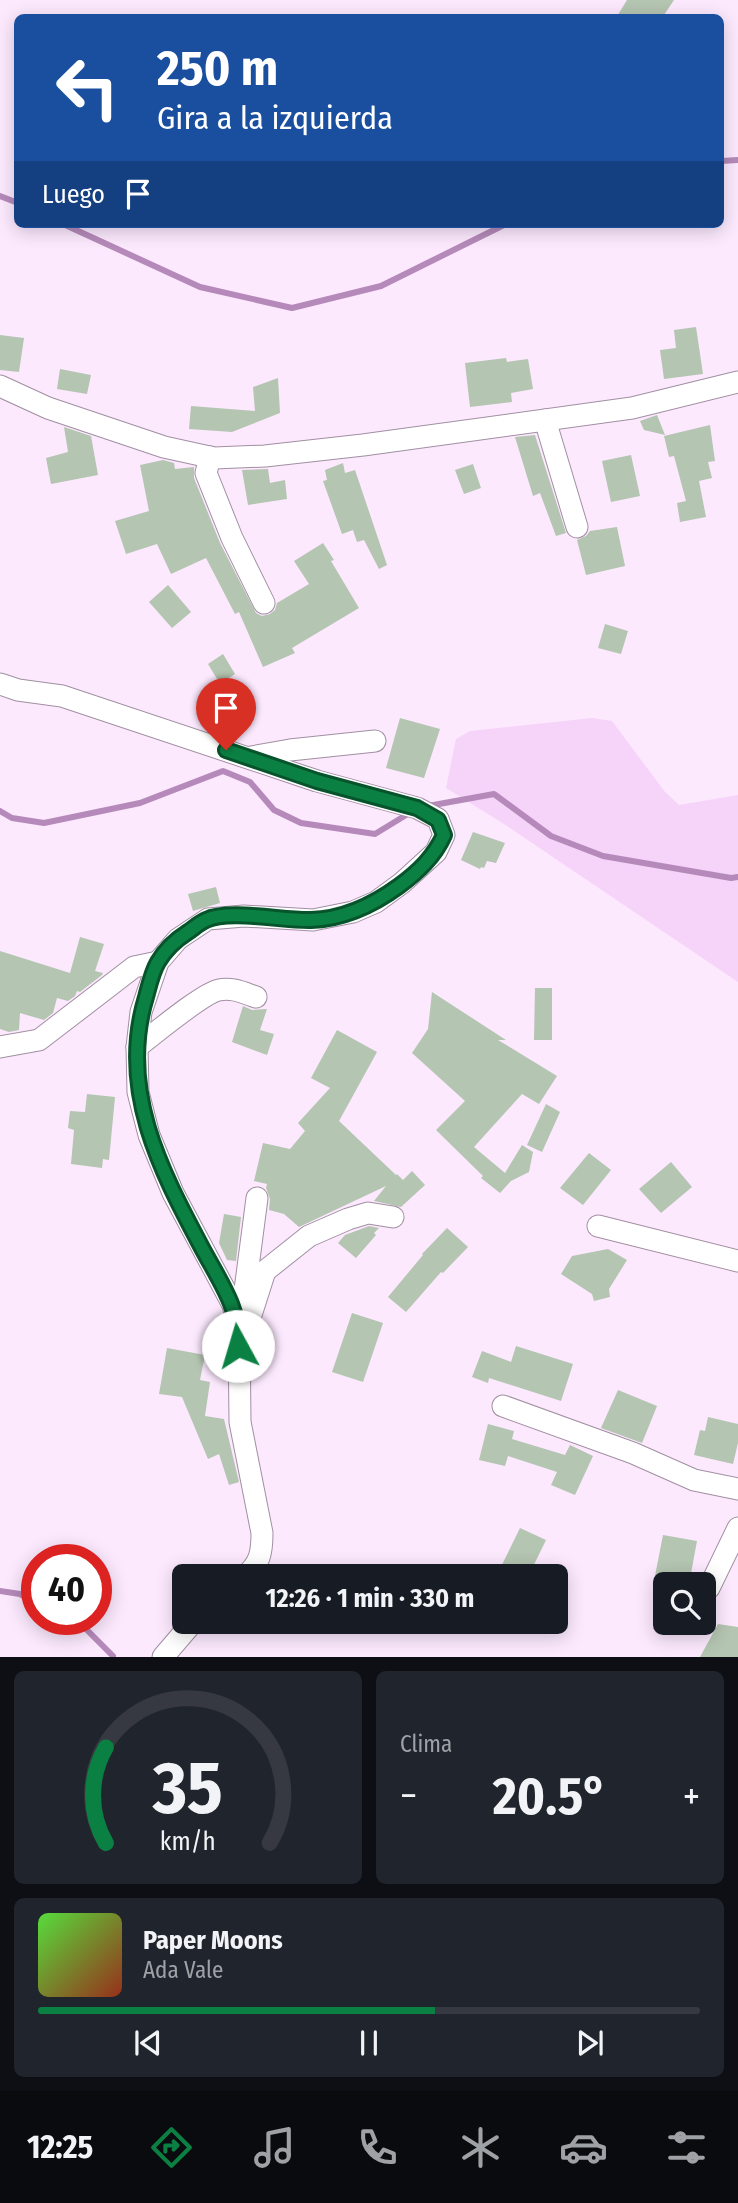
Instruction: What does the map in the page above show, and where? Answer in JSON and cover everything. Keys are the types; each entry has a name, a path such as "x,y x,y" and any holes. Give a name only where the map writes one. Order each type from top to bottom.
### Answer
{"street":[{"path":"0,386 48,408 164,447 211,457 265,456 363,445 632,408 738,382"},
{"path":"545,420 577,527"},
{"path":"211,457 206,473 232,538 264,603"},
{"path":"0,684 18,690 62,696 317,781 417,808 438,820 444,835 436,852 411,876 376,902 353,912 313,920 244,916 208,919 178,939 158,962 141,1012 136,1047 138,1091 149,1135 173,1193 233,1305 239,1329"},
{"path":"248,758 290,750 376,741"},
{"path":"0,1047 39,1040 134,967 158,962"},
{"path":"136,1047 202,998 218,990 234,990 256,998"},
{"path":"256,1564 262,1551 262,1533 240,1422 239,1329 257,1198"},
{"path":"239,1329 250,1318 265,1271 309,1236 368,1213 393,1217"},
{"path":"598,1226 738,1261"},
{"path":"503,1406 634,1453 694,1480 737,1490"},
{"path":"716,1574 738,1528"},
{"path":"163,1657 183,1634"}],"shaded area":[{"path":"592,718 612,721 665,792 679,805 738,795 738,982 504,824 446,788 456,739 470,731"}],"building":[{"path":"627,0 674,0 665,14 618,14"},
{"path":"696,327 703,374 664,379 660,350 676,348 674,330"},
{"path":"0,335 24,338 19,372 0,370"},
{"path":"506,358 507,362 528,359 533,389 511,393 512,402 470,407 465,363"},
{"path":"60,369 91,375 87,394 57,389"},
{"path":"278,378 280,413 232,432 189,429 191,406 255,411 253,387"},
{"path":"657,415 665,435 644,430 640,421"},
{"path":"710,425 715,461 708,462 712,478 699,481 706,517 680,522 677,503 686,501 674,456 669,457 664,436"},
{"path":"64,427 91,436 98,475 51,484 46,458 68,452"},
{"path":"535,435 566,533 556,536 540,493 533,496 515,437"},
{"path":"631,455 640,496 611,502 602,461"},
{"path":"163,460 174,463 175,469 194,467 194,478 220,543 256,613 262,616 270,614 277,603 309,584 294,561 323,543 359,608 292,648 295,653 263,667 239,612 235,614 206,558 171,574 157,544 126,554 115,521 149,511 140,465"},
{"path":"343,463 345,473 355,470 387,565 379,569 364,540 357,542 353,530 342,534 323,481 327,480 325,470"},
{"path":"473,464 481,488 464,494 455,470"},
{"path":"268,469 270,483 285,480 287,499 248,505 242,470"},
{"path":"617,527 625,566 586,575 577,540 590,531"},
{"path":"168,585 191,612 172,628 149,602"},
{"path":"605,624 628,631 621,654 598,648"},
{"path":"223,654 235,674 220,684 208,664"},
{"path":"400,718 440,729 424,778 386,768"},
{"path":"473,832 505,843 496,863 487,861 484,868 480,869 461,860"},
{"path":"216,887 220,903 193,911 188,894"},
{"path":"80,937 104,944 95,971 103,973 102,975 80,992 77,991 68,1001 57,998 53,1013 44,1020 20,1013 19,1030 9,1032 0,1029 0,951 70,973"},
{"path":"535,988 552,988 552,1040 534,1040"},
{"path":"432,992 506,1040 498,1040 557,1076 539,1104 522,1094 474,1147 505,1173 522,1145 533,1152 529,1172 511,1181 500,1193 481,1178 483,1176 436,1130 465,1101 412,1053 428,1029"},
{"path":"243,1006 252,1010 267,1009 260,1030 274,1034 267,1055 232,1042"},
{"path":"337,1030 377,1052 339,1121 396,1175 403,1180 412,1171 425,1185 401,1207 374,1201 386,1186 299,1227 284,1214 269,1210 267,1184 254,1181 263,1143 290,1149 305,1131 298,1123 330,1088 311,1078"},
{"path":"87,1094 115,1097 109,1160 103,1159 102,1168 71,1164 74,1130 68,1128 70,1111 85,1112"},
{"path":"546,1104 560,1112 542,1152 527,1145"},
{"path":"589,1153 611,1170 583,1205 560,1188"},
{"path":"671,1162 692,1187 661,1213 639,1189"},
{"path":"224,1214 241,1217 236,1261 227,1260 219,1243"},
{"path":"369,1226 379,1228 356,1258 338,1243 345,1235"},
{"path":"447,1228 468,1247 441,1272 406,1312 388,1297 422,1254"},
{"path":"608,1249 627,1260 609,1289 610,1297 594,1301 592,1294 561,1274 572,1256"},
{"path":"352,1313 383,1323 363,1382 332,1372"},
{"path":"516,1346 573,1364 561,1401 489,1378 488,1383 472,1377 482,1351 511,1362"},
{"path":"167,1348 205,1355 200,1380 210,1382 205,1416 224,1419 239,1482 229,1485 219,1454 208,1459 182,1397 159,1394"},
{"path":"618,1390 657,1406 642,1443 601,1428"},
{"path":"708,1417 738,1424 738,1443 733,1464 694,1455 700,1430 705,1431"},
{"path":"488,1424 514,1431 512,1439 565,1455 570,1445 593,1456 575,1495 551,1485 557,1472 508,1456 505,1466 479,1460"},
{"path":"520,1528 546,1540 534,1564 502,1564"},
{"path":"663,1535 697,1541 691,1572 656,1572"},
{"path":"718,1624 738,1627 738,1657 700,1657 712,1635 716,1635"}],"waterway":[{"path":"724,161 738,160"},
{"path":"0,196 14,201"},
{"path":"72,228 200,287 292,308 381,286 498,228"},
{"path":"0,811 12,818 44,823 140,803 223,771 250,782 274,810 301,823 375,834 411,812"},
{"path":"428,806 494,794 551,836 603,856 738,877"},
{"path":"0,1591 21,1595"},
{"path":"92,1635 113,1656"}],"route":[{"path":"226,750 317,781 417,808 438,820 444,835 436,852 376,902 353,912 313,920 244,916 208,919 178,939 158,962 150,981 141,1012 136,1047 138,1091 149,1135 173,1193 233,1305 239,1329 238,1346"}]}
